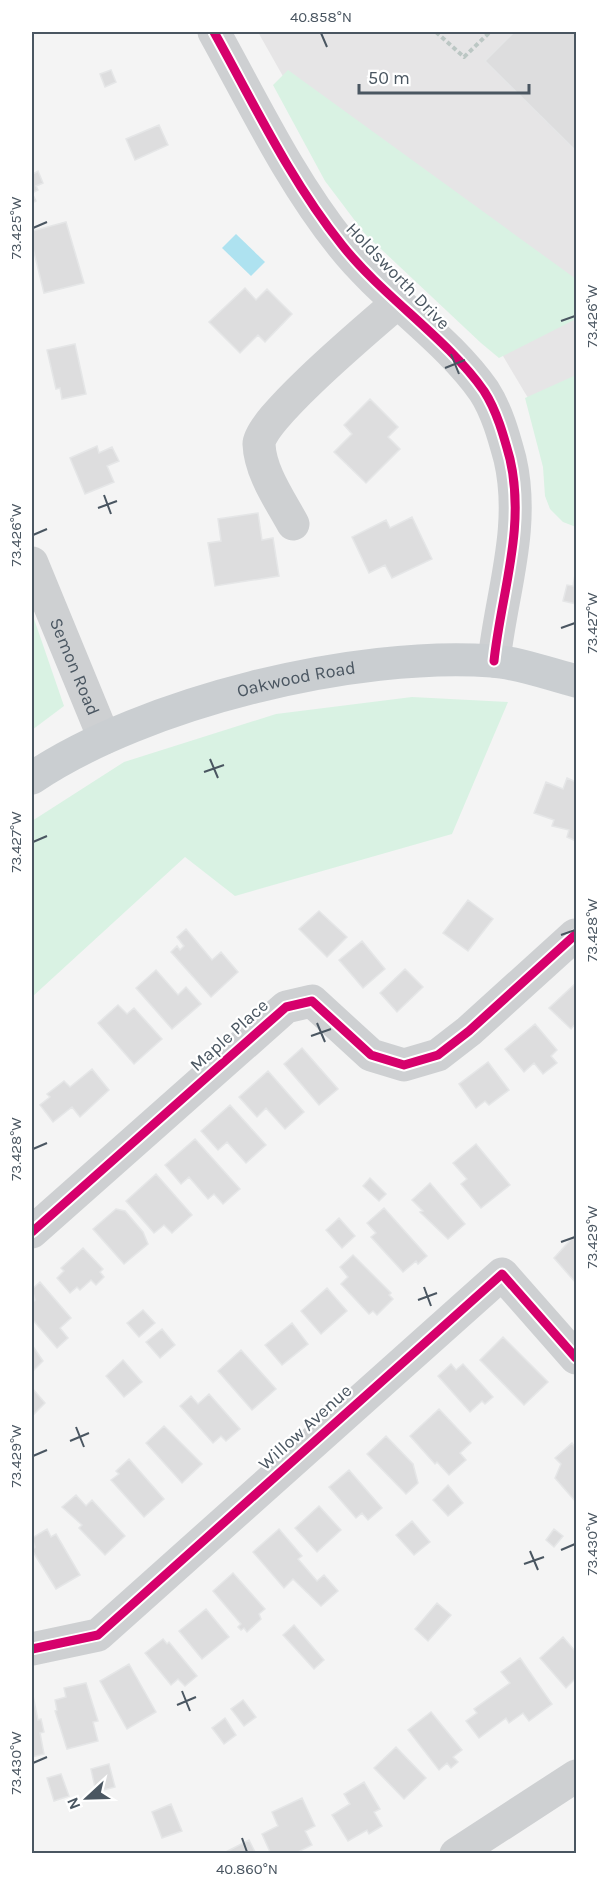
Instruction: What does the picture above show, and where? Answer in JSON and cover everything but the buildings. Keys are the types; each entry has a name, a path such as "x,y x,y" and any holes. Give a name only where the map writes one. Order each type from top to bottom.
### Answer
{"main road":[{"name":"Oakwood Road","path":"32,778 104,738 193,705 305,675 402,662 494,661 576,681"}],"street":[{"name":"Holdsworth Drive","path":"214,32 301,190 343,247 446,349 485,392 498,421 510,460 516,499 515,535 494,661"},
{"name":"Holdsworth Drive","path":"293,524 265,468 258,443 261,432 303,387 397,303"},
{"name":"Semon Road","path":"32,563 104,738"},
{"name":"Maple Place","path":"32,1232 286,1007 312,1001 371,1055 404,1065 438,1055 470,1031 575,935 576,937"},
{"name":"Willow Avenue","path":"32,1649 98,1635 502,1274 576,1358"},
{"path":"456,1854 574,1784"}],"path":[{"path":"436,32 464,57 490,32"}],"shaded area":[{"path":"258,32 576,32 576,472 525,393 368,129 324,149"}],"green space":[{"path":"288,70 576,279 576,319 499,358 481,343 365,234 325,181 273,85"},
{"path":"576,375 576,527 563,522 550,509 545,496 543,467 525,398"},
{"path":"32,613 64,706 32,730"},
{"path":"412,697 508,702 452,834 235,896 185,857 32,997 32,821 124,762 276,714"}],"water":[{"path":"236,234 265,262 251,276 222,248"}],"cycle path":[{"path":"214,32 289,168 323,220 358,264 452,353 484,391 493,407 510,459 515,510 511,561 494,661"},
{"path":"32,1232 286,1007 312,1001 371,1055 404,1065 438,1055 469,1031 575,935 576,937"},
{"path":"32,1649 98,1635 502,1274 576,1358"}]}
